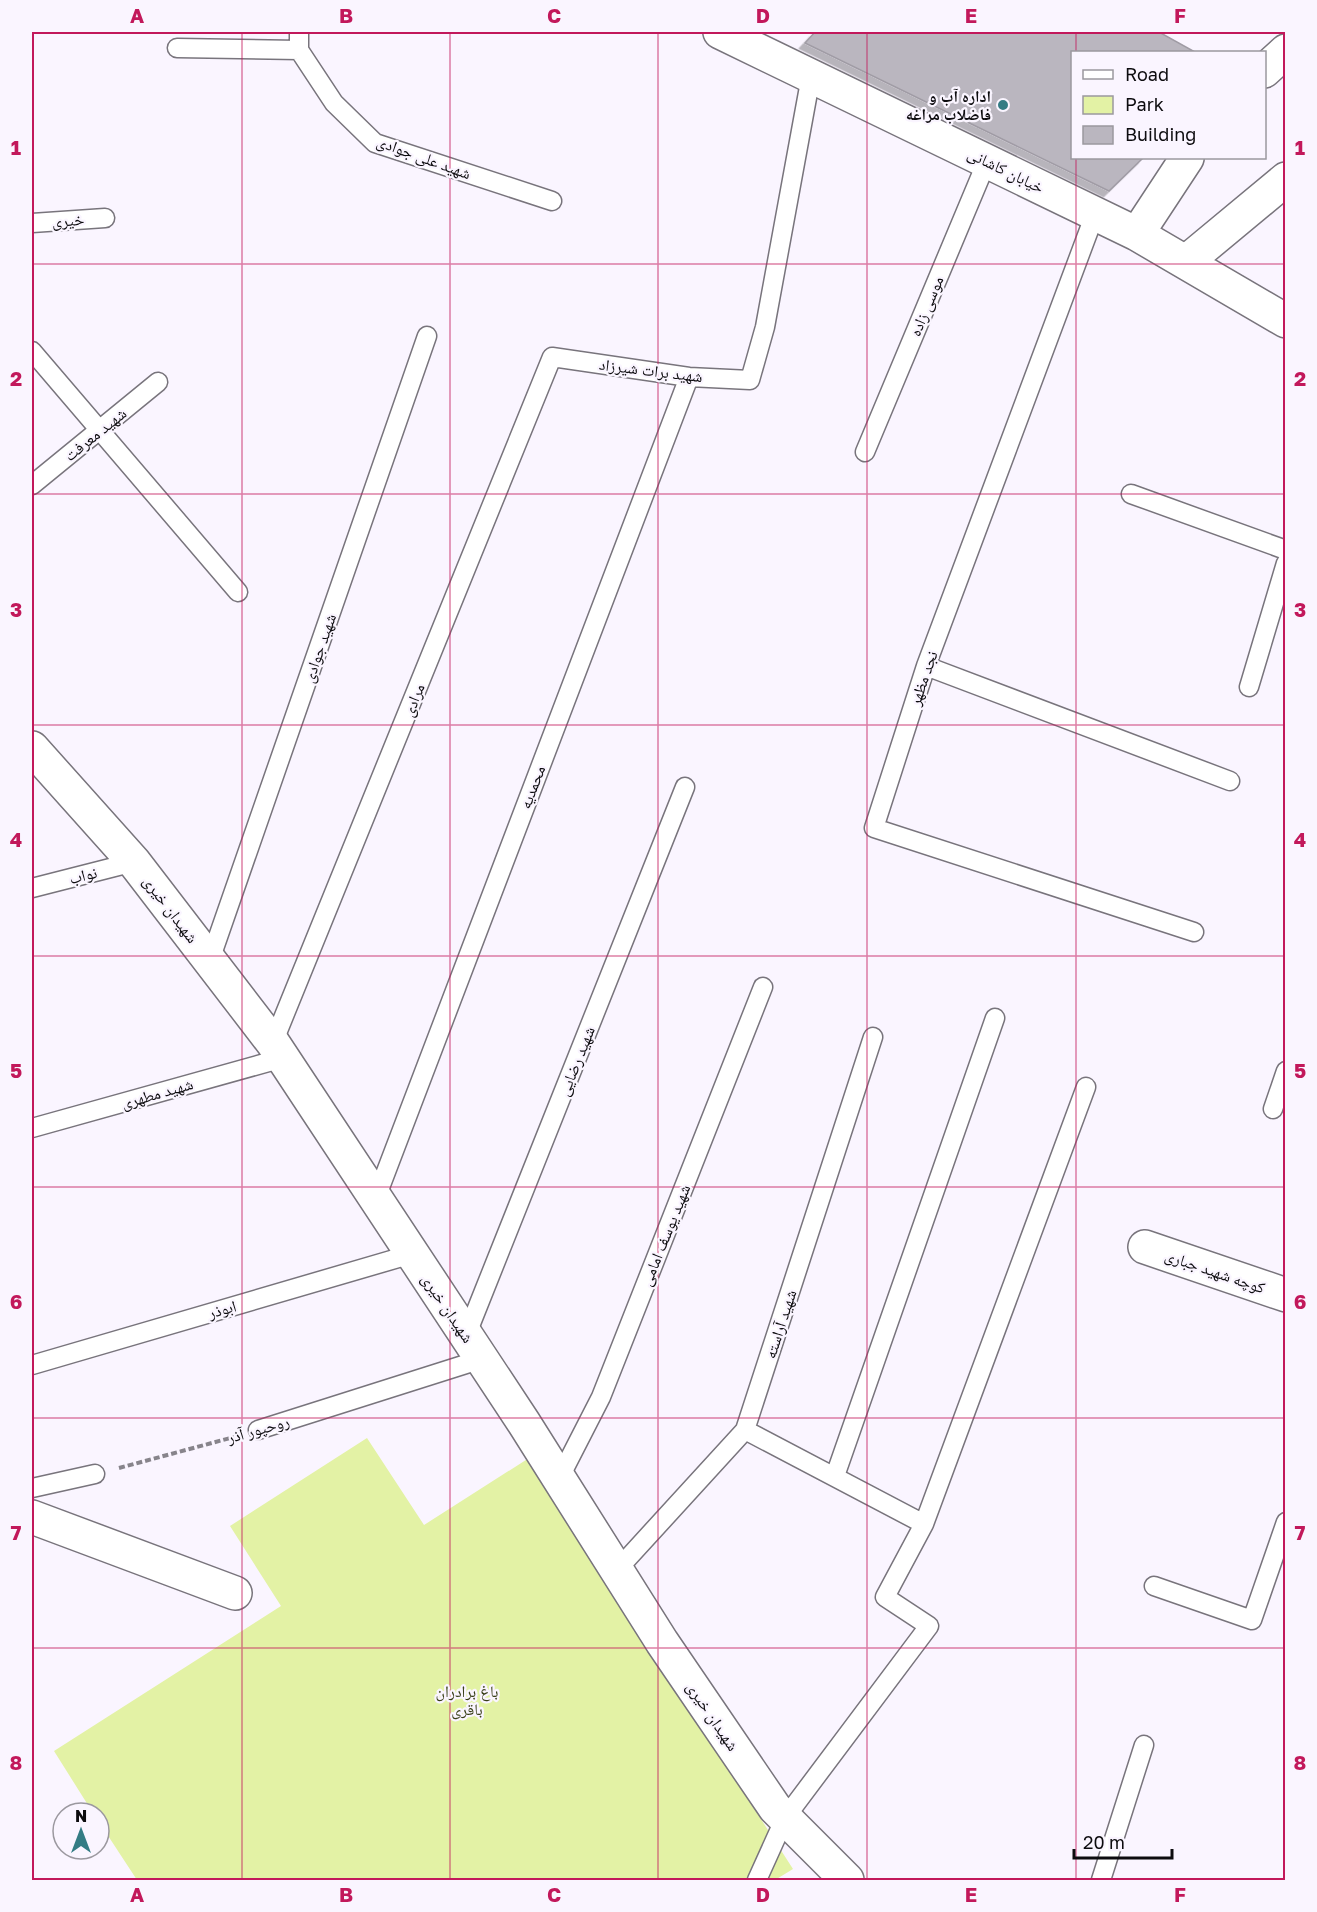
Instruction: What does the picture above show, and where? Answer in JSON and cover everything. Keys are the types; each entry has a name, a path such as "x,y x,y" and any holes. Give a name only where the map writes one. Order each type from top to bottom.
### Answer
{"street":[{"name":"خیابان کاشانی","path":"720,32 1137,234 1286,321"},
{"path":"1266,69 1286,51"},
{"path":"1137,234 1186,159"},
{"path":"1186,262 1286,179"},
{"name":"شهیدان خیری","path":"32,748 135,862 278,1050 669,1651 776,1808 847,1881"},
{"name":"کوچه شهید جباری","path":"1145,1247 1286,1295"},
{"path":"32,1517 235,1593"}],"lane":[{"name":"شهید علی جوادی","path":"177,48 299,41 334,103 375,143 552,201"},
{"name":"شهید برات شیرزاد","path":"552,357 689,376 750,380 765,327 811,76"},
{"name":"موسی زاده","path":"866,452 987,161"},
{"name":"نجد مظهر","path":"1095,214 926,666 874,828 1194,932"},
{"name":"خیری","path":"32,223 105,218"},
{"name":"شهید جوادی","path":"210,960 427,336"},
{"path":"32,351 238,592"},
{"name":"مرادی","path":"278,1050 552,357"},
{"name":"محمدیه","path":"376,1198 689,376"},
{"name":"شهید معرفت","path":"32,485 158,382"},
{"path":"1131,494 1286,549"},
{"path":"1249,687 1286,563"},
{"path":"926,666 1230,781"},
{"name":"شهید رضایی","path":"474,1348 686,786"},
{"name":"نواب","path":"32,888 135,862"},
{"name":"شهید یوسف امامی","path":"559,1479 601,1397 763,987"},
{"path":"835,1476 995,1018"},
{"name":"شهید آراسته","path":"617,1570 745,1430 873,1037"},
{"name":"شهید مطهری","path":"32,1128 278,1050"},
{"path":"1273,1109 1286,1071"},
{"path":"757,1881 785,1818 929,1626 885,1597 924,1524 1086,1087"},
{"name":"ابوذر","path":"32,1365 412,1254"},
{"name":"روحپور آذر","path":"258,1430 474,1348"},
{"path":"745,1430 924,1524"},
{"path":"32,1488 95,1474"},
{"path":"1154,1586 1252,1620 1286,1522"},
{"path":"1101,1881 1144,1744"}],"path":[{"name":"روحپور آذر","path":"95,1474 258,1430"}],"green space":[{"name":"باغ برادران باقری","path":"367,1438 424,1525 529,1458 793,1869 775,1880 137,1880 111,1840 111,1801 85,1801 54,1751 281,1606 230,1526"}],"building":[{"name":"اداره آب و فاضلاب مراغه","path":"815,32 1159,32 1193,51 1071,51 1071,159 1142,159 1109,191 805,43"}],"place":[{"name":"اداره آب و فاضلاب مراغه","path":"1003,105"}]}
